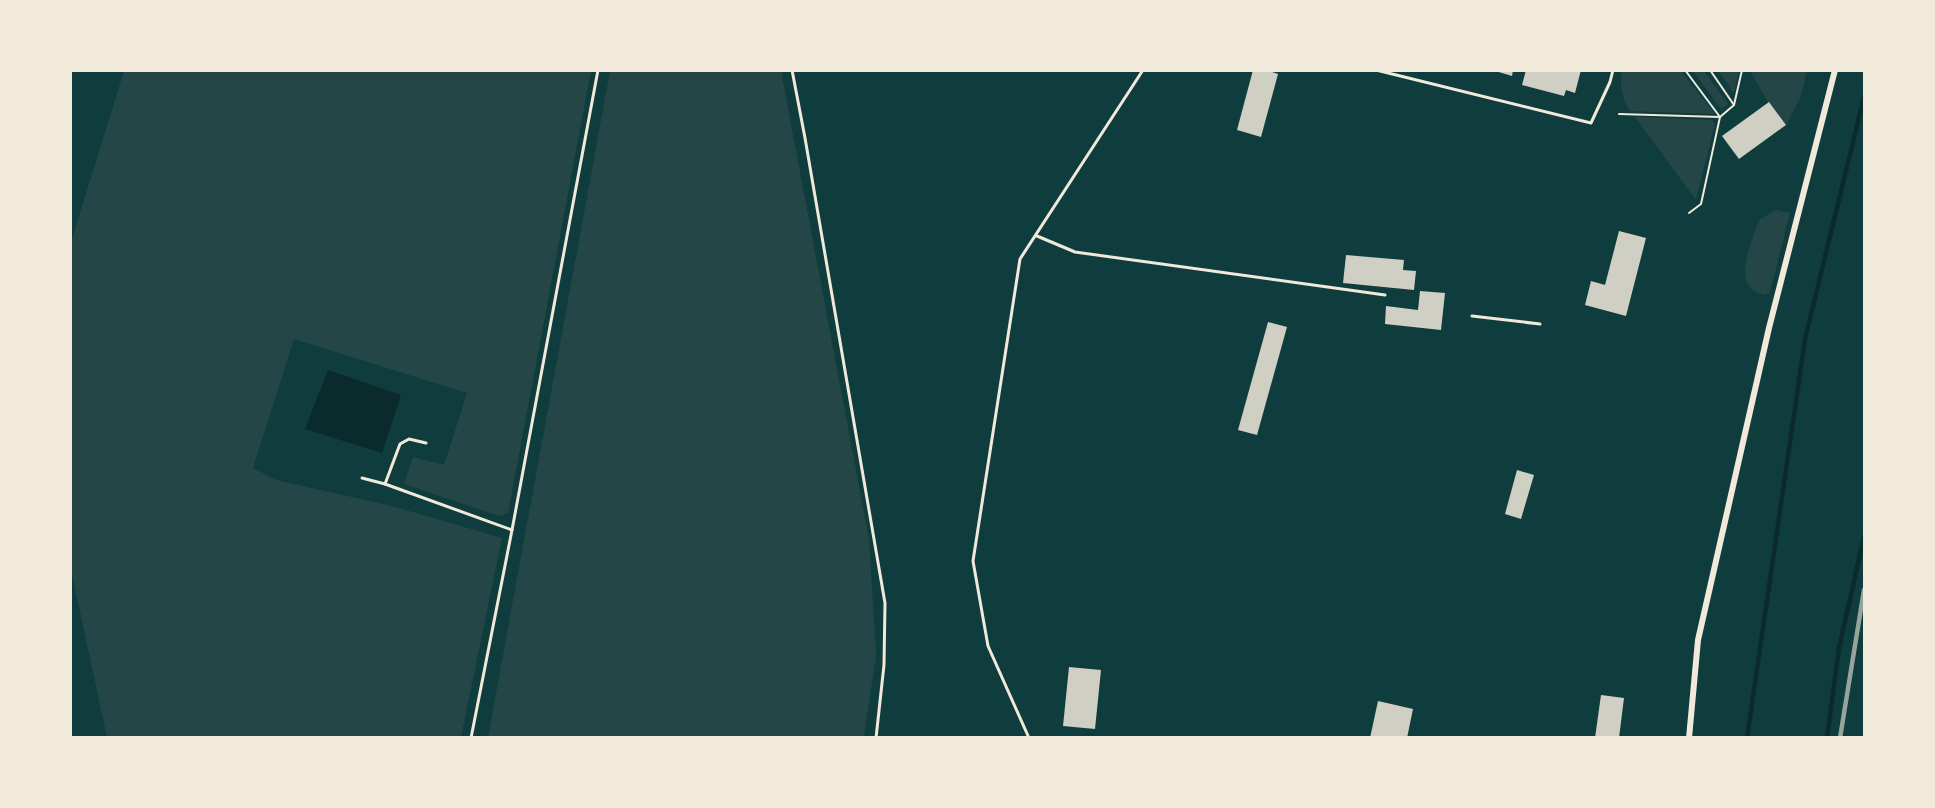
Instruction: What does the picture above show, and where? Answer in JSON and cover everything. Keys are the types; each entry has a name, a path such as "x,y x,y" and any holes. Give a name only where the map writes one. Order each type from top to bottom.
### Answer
{"street":[{"path":"1689,738 1698,640 1769,328 1835,70"}],"lane":[{"path":"471,738 598,70"},
{"path":"792,70 885,603 884,665 876,738"},
{"path":"1029,738 988,646 973,561 1020,259 1143,70"},
{"path":"1376,70 1591,123 1610,82 1613,70"},
{"path":"1037,236 1075,252 1385,296"},
{"path":"1472,316 1540,324"},
{"path":"385,484 400,444 409,439 426,443"},
{"path":"362,478 385,484 512,530"}],"path":[{"path":"1685,70 1720,117"},
{"path":"1710,70 1734,105"},
{"path":"1689,213 1701,204 1720,117 1734,105 1742,70"},
{"path":"1619,114 1720,117"}],"shaded area":[{"path":"124,71 591,71 508,513 499,516 404,484 413,457 444,465 467,393 294,339 253,468 276,480 392,506 502,538 461,737 107,737 71,570 70,245"},
{"path":"610,71 781,71 869,539 876,655 864,737 488,737"},
{"path":"1622,71 1681,71 1715,114 1630,111 1622,92"},
{"path":"1693,71 1704,71 1728,104 1721,109"},
{"path":"1718,71 1739,71 1734,93"},
{"path":"1750,71 1807,71 1801,96 1786,125 1768,102"},
{"path":"1635,117 1712,120 1715,124 1696,200"},
{"path":"1776,210 1790,213 1770,292 1766,295 1755,291 1748,284 1745,274 1746,264 1759,220"},
{"path":"328,370 401,395 382,453 305,429"}],"building":[{"path":"1253,70 1266,70 1278,74 1261,137 1237,130"},
{"path":"1492,70 1513,70 1512,76"},
{"path":"1526,70 1581,70 1575,93 1566,90 1564,96 1522,85"},
{"path":"1769,102 1786,125 1739,159 1722,136"},
{"path":"1619,231 1646,238 1626,316 1585,305 1591,281 1605,285"},
{"path":"1346,255 1404,260 1403,270 1416,271 1414,290 1343,283"},
{"path":"1420,291 1445,293 1441,330 1385,324 1386,306 1418,310"},
{"path":"1268,322 1287,327 1257,435 1238,430"},
{"path":"1517,470 1534,475 1521,519 1505,514"},
{"path":"1069,667 1101,670 1095,729 1063,726"},
{"path":"1601,695 1624,698 1619,738 1595,738"},
{"path":"1378,701 1413,709 1407,738 1370,738"}],"waterway":[{"path":"1747,738 1805,339 1864,97"},
{"path":"1827,738 1839,648 1864,537"}],"railway":[{"path":"1840,738 1864,590"}]}
